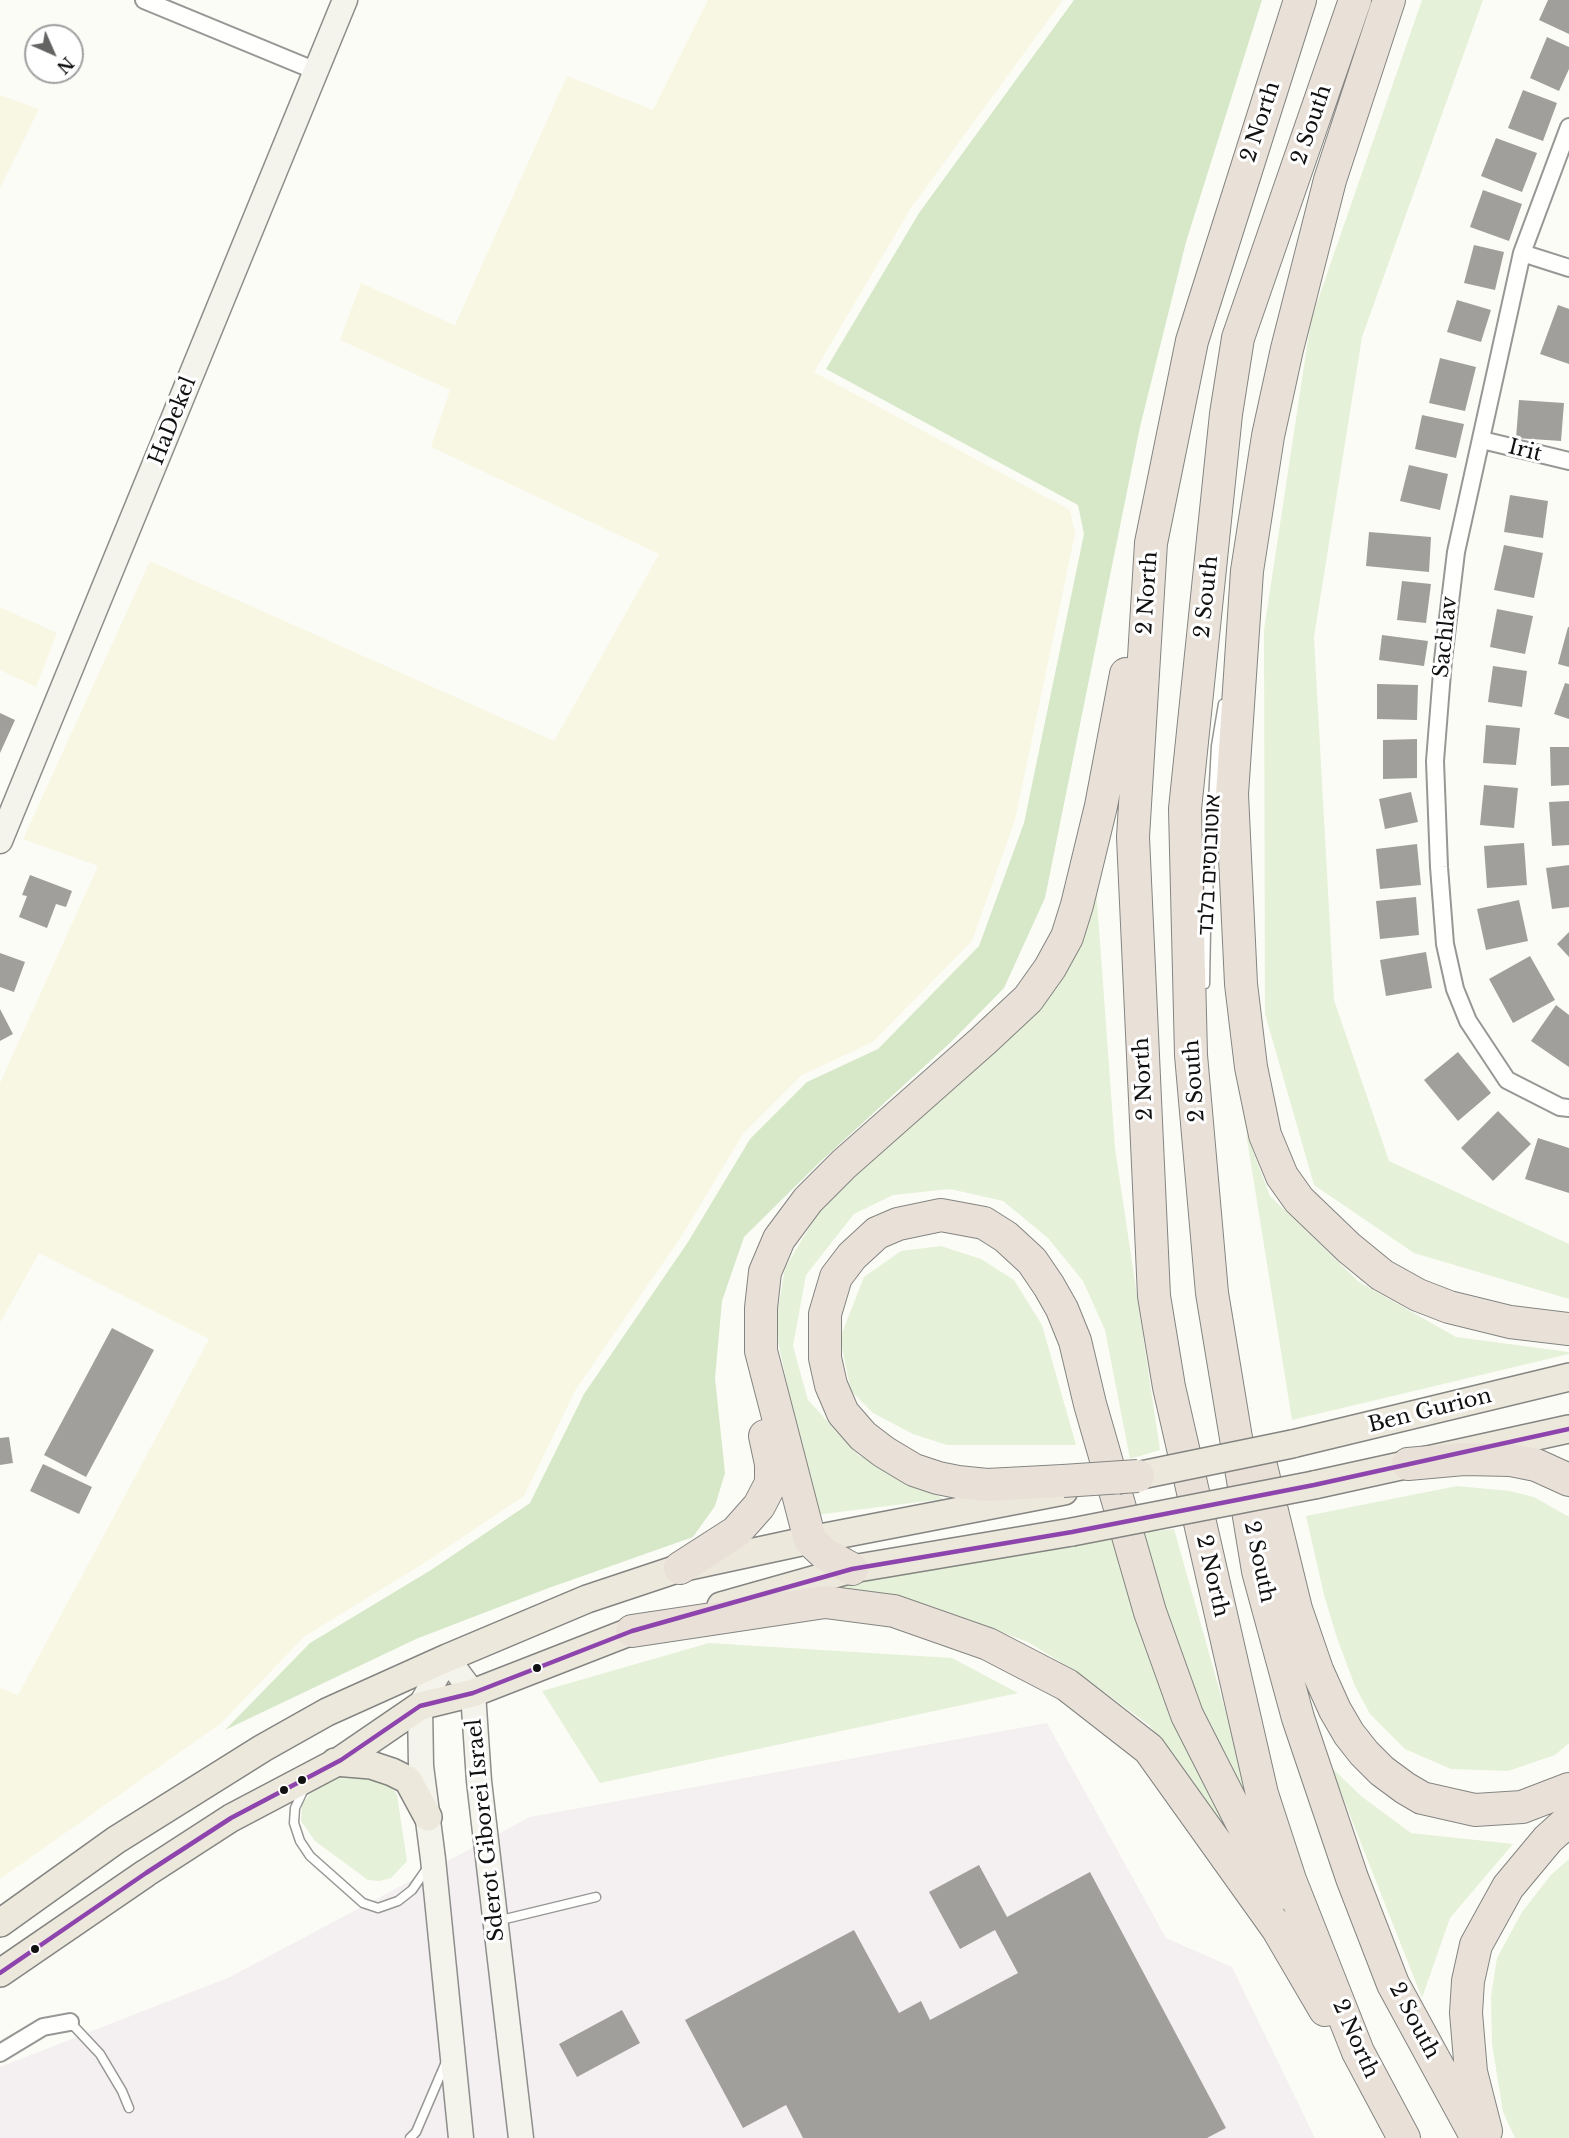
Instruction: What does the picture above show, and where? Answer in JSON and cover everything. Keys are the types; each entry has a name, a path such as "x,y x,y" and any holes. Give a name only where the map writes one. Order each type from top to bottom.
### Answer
{"highway":[{"name":"2 North","path":"1300,0 1192,341 1151,543 1133,837 1154,1296 1169,1387 1262,1794 1290,1881 1358,2052 1402,2138"},
{"name":"2 South","path":"1355,0 1238,338 1226,414 1185,809 1191,1055 1212,1293 1258,1571 1298,1718 1352,1878 1393,1984 1477,2138"},
{"path":"1389,0 1330,180 1287,349 1268,436 1247,571 1232,794 1241,984 1251,1067 1265,1135 1282,1176 1299,1200 1349,1248 1382,1275 1418,1295 1480,1316 1569,1329"},
{"path":"680,1568 736,1532 759,1506 771,1483 771,1464 752,1379 748,1347 747,1301 760,1256 784,1218 975,1049 1028,999 1068,937 1101,806 1151,543"},
{"path":"844,1164 808,1200 779,1239 765,1272 761,1308 761,1351 810,1540 825,1554 852,1569"},
{"path":"1138,1476 1067,1485 987,1485 938,1478 914,1470 884,1452 863,1436 843,1413 831,1385 825,1358 825,1314 836,1277 852,1256 877,1233 898,1224 941,1215 984,1223 1006,1237 1032,1261 1049,1286 1076,1341 1090,1404 1150,1612 1187,1715 1358,2052"},
{"path":"1212,1293 1260,1462 1296,1609 1317,1670 1349,1734 1382,1771 1405,1788 1422,1798 1450,1806 1475,1810 1522,1807 1569,1789"},
{"path":"1408,1464 1464,1459 1511,1460 1536,1465 1569,1480"},
{"path":"632,1631 825,1602 894,1611 988,1644 1067,1685 1149,1749 1277,1928 1402,2138"},
{"path":"1488,2138 1471,2072 1466,2013 1468,1981 1476,1945 1489,1918 1519,1872 1548,1839 1569,1820"}],"main road":[{"name":"Ben Gurion","path":"1138,1476 1292,1444 1569,1377"},
{"path":"0,1972 231,1818 327,1767 420,1706 473,1693 632,1631 852,1569 1072,1532 1314,1485 1569,1429"},
{"path":"0,1923 116,1840 263,1748 327,1712 587,1599 680,1568 1067,1485"},
{"path":"327,1767 371,1766 392,1772 408,1780 428,1817"}],"street":[{"path":"144,0 316,70"},
{"name":"HaDekel","path":"0,841 345,0"},
{"name":"Sachlav","path":"1569,127 1522,253 1456,552 1443,660 1435,761 1445,944 1455,989 1468,1021 1507,1080 1560,1107 1569,1108"},
{"path":"1522,253 1569,268"},
{"name":"Irit","path":"1482,440 1569,461"},
{"path":"447,1658 420,1706 421,1766 433,1859 461,2138"},
{"name":"Sderot Giborei Israel","path":"447,1658 473,1693 479,1781 521,2138"},
{"path":"0,2053 43,2027 70,2022"}],"lane":[{"path":"1231,664 1247,571"},
{"name":"אוטובוסים בלבד","path":"1204,989 1216,746 1224,699"},
{"path":"1202,1162 1203,1081"},
{"path":"327,1767 301,1794 295,1808 294,1823 310,1856 363,1903 378,1908 398,1901 412,1890 433,1859"},
{"path":"495,1922 596,1897"},
{"path":"70,2022 99,2054 122,2091 129,2108"},
{"path":"410,2138 416,2132 451,2051"}],"shaded area":[{"path":"1047,1723 1166,1938 1232,1967 1315,2138 0,2138 0,2067 230,1977 530,1817"}],"green space":[{"path":"708,0 1063,0 911,208 814,372 1070,510 1075,534 1015,820 972,941 873,1042 802,1075 743,1134 681,1237 576,1389 524,1496 426,1562 305,1636 220,1724 0,1879 0,1688 18,1695 209,1339 39,1253 0,1323 0,1083 98,866 23,839 150,561 554,741 659,554 431,447 450,390 340,340 361,283 455,325 567,76 653,110"},
{"path":"1074,0 1262,0 1186,242 1140,427 1045,898 1004,988 951,1042 821,1161 744,1237 722,1301 715,1378 725,1473 715,1506 693,1537 546,1589 416,1639 225,1730 310,1643 431,1570 530,1503 584,1394 688,1242 750,1139 807,1082 878,1049 979,946 1024,823 1084,534 1078,505 826,369 919,213"},
{"path":"1422,0 1483,0 1362,337 1314,637 1334,1000 1389,1161 1569,1244 1569,1299 1414,1253 1314,1185 1265,1014 1264,630 1311,320"},
{"path":"0,95 39,109 0,188"},
{"path":"0,607 57,633 36,687 0,670"},
{"path":"1096,887 1115,1148 1160,1450 1130,1459 1105,1330 1083,1281 1048,1238 1003,1201 950,1189 893,1195 854,1214 806,1275 793,1346 808,1400 858,1455 944,1499 815,1515 775,1327 785,1268 821,1208 1045,1004 1076,946"},
{"path":"1246,1133 1270,1196 1359,1282 1456,1337 1569,1352 1569,1354 1292,1420"},
{"path":"941,1246 981,1259 1014,1280 1042,1325 1076,1445 947,1445 913,1434 873,1413 851,1391 840,1338 864,1277 901,1251"},
{"path":"1457,1486 1510,1491 1534,1497 1569,1517 1569,1743 1555,1755 1508,1771 1451,1769 1405,1749 1370,1714 1355,1686 1337,1638 1324,1595 1306,1516"},
{"path":"1174,1529 1258,1827 1220,1754 1192,1688 1140,1533"},
{"path":"1111,1537 1139,1615 1263,1885 1204,1797 1149,1725 1078,1673 1028,1642 931,1606 825,1587"},
{"path":"709,1643 952,1658 1018,1693 600,1783 542,1691"},
{"path":"1331,1767 1361,1796 1411,1833 1513,1844 1450,1918 1422,1998"},
{"path":"340,1774 386,1780 397,1795 407,1861 391,1878 379,1881 368,1880 315,1841 301,1821 302,1805 315,1786"},
{"path":"1569,1859 1569,2138 1515,2138 1503,2112 1492,2044 1491,1996 1497,1958 1522,1912 1551,1875"}],"building":[{"path":"1548,0 1569,0 1569,34 1539,20"},
{"path":"1547,37 1569,47 1569,69 1559,91 1530,78"},
{"path":"1523,90 1557,103 1543,141 1508,128"},
{"path":"1496,138 1537,153 1522,192 1481,176"},
{"path":"1483,190 1522,204 1509,241 1470,227"},
{"path":"1474,245 1504,252 1495,290 1464,283"},
{"path":"1457,300 1491,310 1481,342 1447,332"},
{"path":"1558,305 1569,309 1569,364 1540,354"},
{"path":"1440,358 1476,367 1465,411 1429,403"},
{"path":"1519,400 1564,403 1561,441 1516,438"},
{"path":"1422,415 1464,424 1456,458 1415,449"},
{"path":"1409,465 1448,474 1440,510 1400,501"},
{"path":"1510,495 1548,501 1543,538 1504,532"},
{"path":"1369,532 1431,537 1429,572 1366,566"},
{"path":"1504,545 1543,553 1534,598 1494,590"},
{"path":"1402,581 1431,584 1426,623 1397,620"},
{"path":"1497,609 1533,616 1525,654 1490,647"},
{"path":"1569,627 1569,667 1558,664"},
{"path":"1382,635 1428,641 1424,666 1379,660"},
{"path":"1493,666 1527,671 1522,707 1488,702"},
{"path":"1565,683 1569,684 1569,719 1554,714"},
{"path":"1377,684 1418,685 1417,720 1377,719"},
{"path":"0,713 15,720 0,753"},
{"path":"1486,725 1520,728 1516,765 1483,763"},
{"path":"1417,739 1417,778 1383,779 1383,740"},
{"path":"1550,747 1569,747 1569,785 1551,786"},
{"path":"1484,785 1518,788 1514,828 1480,825"},
{"path":"1411,792 1418,822 1385,829 1379,799"},
{"path":"1569,801 1569,845 1552,846 1549,802"},
{"path":"1524,843 1527,885 1487,888 1484,846"},
{"path":"1417,844 1421,885 1380,889 1376,849"},
{"path":"1569,865 1569,907 1552,909 1546,868"},
{"path":"30,875 72,891 66,907 56,904 47,928 19,917 27,896 22,895"},
{"path":"1416,897 1419,935 1380,939 1376,901"},
{"path":"1519,900 1528,941 1486,950 1477,909"},
{"path":"1569,932 1569,957 1557,944"},
{"path":"1426,952 1432,988 1386,996 1380,960"},
{"path":"0,953 25,962 14,992 0,987"},
{"path":"1530,956 1555,1000 1513,1023 1489,979"},
{"path":"1556,1005 1569,1015 1569,1067 1531,1041"},
{"path":"0,1009 13,1034 0,1041"},
{"path":"1458,1052 1491,1093 1458,1121 1424,1080"},
{"path":"1498,1111 1531,1144 1493,1181 1461,1148"},
{"path":"1538,1138 1569,1148 1569,1193 1525,1179"},
{"path":"112,1328 154,1350 86,1477 44,1455"},
{"path":"9,1437 13,1463 0,1465 0,1438"},
{"path":"43,1464 92,1487 79,1514 30,1491"},
{"path":"979,1865 1007,1917 1090,1872 1226,2128 1207,2138 803,2138 786,2105 743,2128 685,2020 854,1930 899,2013 921,2001 930,2020 1018,1973 995,1930 960,1949 929,1892"},
{"path":"622,2010 640,2043 577,2077 559,2044"}],"transit line":[{"path":"0,1973 231,1818 341,1760 420,1706 473,1693 632,1631 852,1569 1072,1532 1314,1485 1569,1429"}]}
